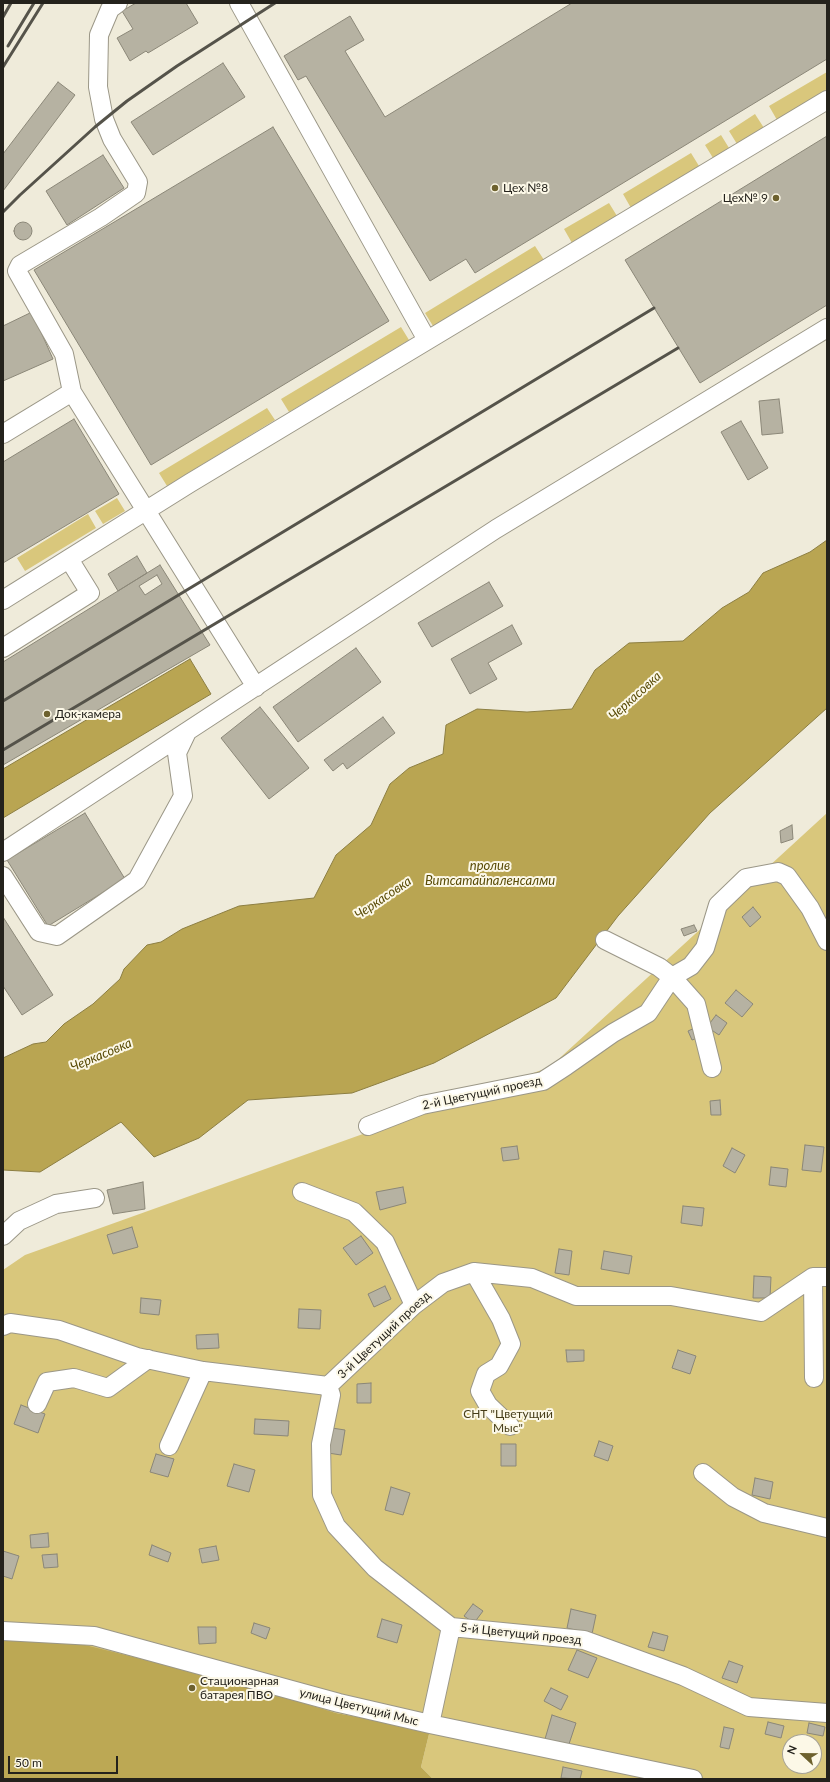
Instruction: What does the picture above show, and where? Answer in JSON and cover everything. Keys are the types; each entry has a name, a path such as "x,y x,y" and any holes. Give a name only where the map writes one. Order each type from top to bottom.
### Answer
{"street":[{"path":"118,3 110,8 99,34 98,87 104,120 112,139 138,182 136,193 20,265 16,271 64,354 72,392 256,687"},
{"path":"239,3 427,340"},
{"path":"3,600 146,510 827,100"},
{"path":"3,852 496,529 827,328"},
{"path":"3,434 72,392"},
{"path":"3,648 90,593 69,559"},
{"path":"3,876 38,932 57,936 137,880 183,796 177,753 188,731"},
{"name":"2-й Цветущий проезд","path":"368,1126 422,1105 543,1082 613,1033 648,1013 672,976 691,966 705,948 718,904 746,878 778,872 787,876 810,908 827,941"},
{"path":"605,940 659,967 672,976 696,1004 712,1068"},
{"path":"302,1192 354,1212 385,1242 414,1305"},
{"path":"3,1236 19,1221 56,1204 95,1198"},
{"path":"474,1272 501,1319 511,1344 500,1366 486,1374 480,1391 488,1405 510,1426"},
{"name":"3-й Цветущий проезд","path":"3,1326 10,1324 59,1330 148,1359 202,1371 328,1386 414,1305 443,1283 474,1272 532,1278 576,1296 671,1296 761,1312 820,1277"},
{"path":"814,1378 820,1277"},
{"path":"37,1404 47,1382 74,1378 108,1388 148,1359"},
{"path":"169,1446 202,1371"},
{"name":"5-й Цветущий проезд","path":"328,1386 331,1395 321,1444 322,1494 336,1526 375,1568 451,1627 584,1640 683,1676 749,1707 827,1713"},
{"path":"703,1473 733,1497 764,1513 827,1528"},
{"path":"430,1724 451,1627"},
{"name":"улица Цветущий Мыс","path":"3,1631 94,1636 338,1703 430,1724 693,1779"}],"green space":[{"path":"827,72 827,89 777,120 769,106"},
{"path":"755,114 764,128 737,144 729,131"},
{"path":"721,135 729,148 713,158 705,145"},
{"path":"691,153 699,166 631,208 623,194"},
{"path":"609,203 617,216 572,243 564,229"},
{"path":"535,246 544,260 433,326 425,313"},
{"path":"401,327 409,340 289,412 281,399"},
{"path":"267,408 275,420 167,486 159,473"},
{"path":"117,498 125,511 103,524 95,511"},
{"path":"88,514 96,528 25,571 17,558"},
{"name":"СНТ \"Цветущий Мыс\"","path":"827,813 827,1779 433,1779 421,1767 430,1730 336,1713 3,1636 3,1270 25,1255 550,1067"}],"shaded area":[{"path":"3,1636 77,1643 231,1681 336,1713 430,1730 421,1767 433,1779 3,1779"}],"water":[{"name":"пролив Витсатайпаленсалми","path":"827,540 827,708 710,813 618,916 556,998 434,1063 352,1093 248,1100 199,1138 154,1157 121,1122 40,1172 3,1170 3,1058 33,1044 46,1042 64,1024 93,1004 120,979 124,969 147,945 161,942 182,929 239,906 314,898 336,855 371,825 390,784 409,768 443,754 446,725 477,709 527,712 572,709 595,670 629,643 683,641 722,608 749,592 763,573 810,552"},
{"path":"190,659 211,694 3,818 3,769"}],"building":[{"path":"136,3 186,3 198,23 148,53 146,51 130,61 117,38 133,29 122,11"},
{"name":"Цех №8","path":"572,3 827,3 827,59 475,273 466,259 430,281 306,76 298,80 284,56 350,16 364,40 345,51 385,117"},
{"path":"223,63 245,97 153,155 131,122"},
{"path":"58,82 75,95 3,191 3,154"},
{"path":"273,127 389,321 151,465 34,270"},
{"name":"Цех№ 9","path":"827,136 827,305 700,383 625,260"},
{"path":"103,155 124,188 67,225 46,191"},
{"path":"19,222 27,222 32,227 30,238 27,240 19,240 14,235 14,227"},
{"path":"32,312 53,359 3,381 3,326"},
{"path":"779,399 783,433 762,435 759,401"},
{"path":"74,419 119,494 3,563 3,462"},
{"path":"741,421 768,468 748,480 721,432"},
{"path":"137,556 147,573 118,591 108,574"},
{"name":"Док-камера","path":"160,565 210,645 3,765 3,662"},
{"path":"157,575 162,584 145,595 139,586"},
{"path":"489,582 503,606 432,647 418,623"},
{"path":"512,625 522,644 488,663 497,679 470,694 451,659"},
{"path":"356,648 381,682 298,742 273,707"},
{"path":"260,707 309,768 269,799 221,738"},
{"path":"383,717 395,733 347,769 343,763 333,771 324,760"},
{"path":"85,813 125,879 48,926 7,860"},
{"path":"792,825 793,839 781,843 780,831"},
{"path":"753,907 761,917 750,927 742,917"},
{"path":"3,917 53,995 22,1015 3,986"},
{"path":"694,925 697,931 684,936 681,929"},
{"path":"736,990 753,1004 742,1017 725,1003"},
{"path":"716,1015 727,1023 719,1035 707,1027"},
{"path":"697,1027 700,1037 692,1040 688,1031"},
{"path":"720,1100 721,1115 711,1115 710,1101"},
{"path":"805,1145 824,1147 821,1172 802,1170"},
{"path":"517,1146 519,1159 503,1161 501,1148"},
{"path":"732,1148 745,1155 735,1173 723,1166"},
{"path":"771,1167 788,1169 786,1187 769,1185"},
{"path":"143,1182 145,1209 113,1214 107,1190"},
{"path":"403,1187 406,1203 380,1210 376,1192"},
{"path":"683,1206 704,1208 702,1226 681,1223"},
{"path":"132,1227 138,1247 113,1254 107,1235"},
{"path":"361,1236 373,1253 356,1265 343,1248"},
{"path":"559,1249 572,1251 569,1275 555,1273"},
{"path":"604,1251 632,1256 629,1274 601,1269"},
{"path":"754,1276 771,1277 770,1298 753,1298"},
{"path":"385,1286 391,1299 374,1307 368,1294"},
{"path":"141,1298 161,1300 159,1315 140,1313"},
{"path":"299,1309 321,1310 320,1329 298,1328"},
{"path":"218,1334 219,1348 197,1349 196,1335"},
{"path":"566,1350 584,1350 584,1361 567,1362"},
{"path":"678,1350 696,1356 690,1374 672,1368"},
{"path":"371,1383 371,1403 357,1403 357,1384"},
{"path":"21,1405 45,1414 38,1433 14,1424"},
{"path":"255,1419 289,1421 288,1436 254,1434"},
{"path":"332,1428 345,1430 341,1455 328,1453"},
{"path":"599,1441 613,1446 608,1461 594,1456"},
{"path":"501,1444 516,1444 516,1466 501,1466"},
{"path":"156,1454 174,1459 168,1477 150,1472"},
{"path":"234,1464 255,1470 249,1492 227,1486"},
{"path":"755,1478 773,1482 770,1499 752,1495"},
{"path":"391,1487 410,1493 403,1515 385,1510"},
{"path":"48,1533 49,1547 31,1548 30,1535"},
{"path":"152,1545 171,1553 168,1562 149,1555"},
{"path":"216,1546 219,1560 202,1563 199,1549"},
{"path":"3,1551 19,1556 12,1579 3,1576"},
{"path":"57,1554 58,1567 44,1568 42,1555"},
{"path":"473,1604 483,1611 474,1623 464,1616"},
{"path":"571,1609 596,1615 592,1634 567,1628"},
{"path":"382,1619 402,1625 397,1643 377,1637"},
{"path":"254,1623 270,1628 266,1639 251,1633"},
{"path":"198,1627 216,1627 216,1643 199,1644"},
{"path":"653,1632 668,1636 664,1651 648,1647"},
{"path":"577,1650 597,1658 588,1678 568,1670"},
{"path":"729,1661 743,1666 737,1683 722,1678"},
{"path":"551,1688 568,1696 561,1710 544,1701"},
{"path":"552,1715 576,1723 568,1747 545,1739"},
{"path":"768,1722 784,1726 781,1738 765,1734"},
{"path":"809,1723 825,1727 823,1736 822,1734 807,1733"},
{"path":"724,1727 734,1729 729,1749 720,1747"},
{"path":"563,1767 582,1771 580,1779 561,1778"}],"railway":[{"path":"3,17 11,3"},
{"path":"8,46 34,3"},
{"path":"3,67 43,3"},
{"path":"3,212 95,127 127,101 177,66 275,3"},
{"path":"3,701 654,308"},
{"path":"3,750 678,348"}],"place":[{"name":"Цех №8","path":"495,188"},
{"name":"Цех№ 9","path":"776,198"},
{"name":"Док-камера","path":"47,714"},
{"name":"Стационарная батарея ПВО","path":"192,1688"}],"water label":[{"name":"Черкасовка","path":"635,696"},
{"name":"Черкасовка","path":"383,898"},
{"name":"Черкасовка","path":"101,1055"}]}
